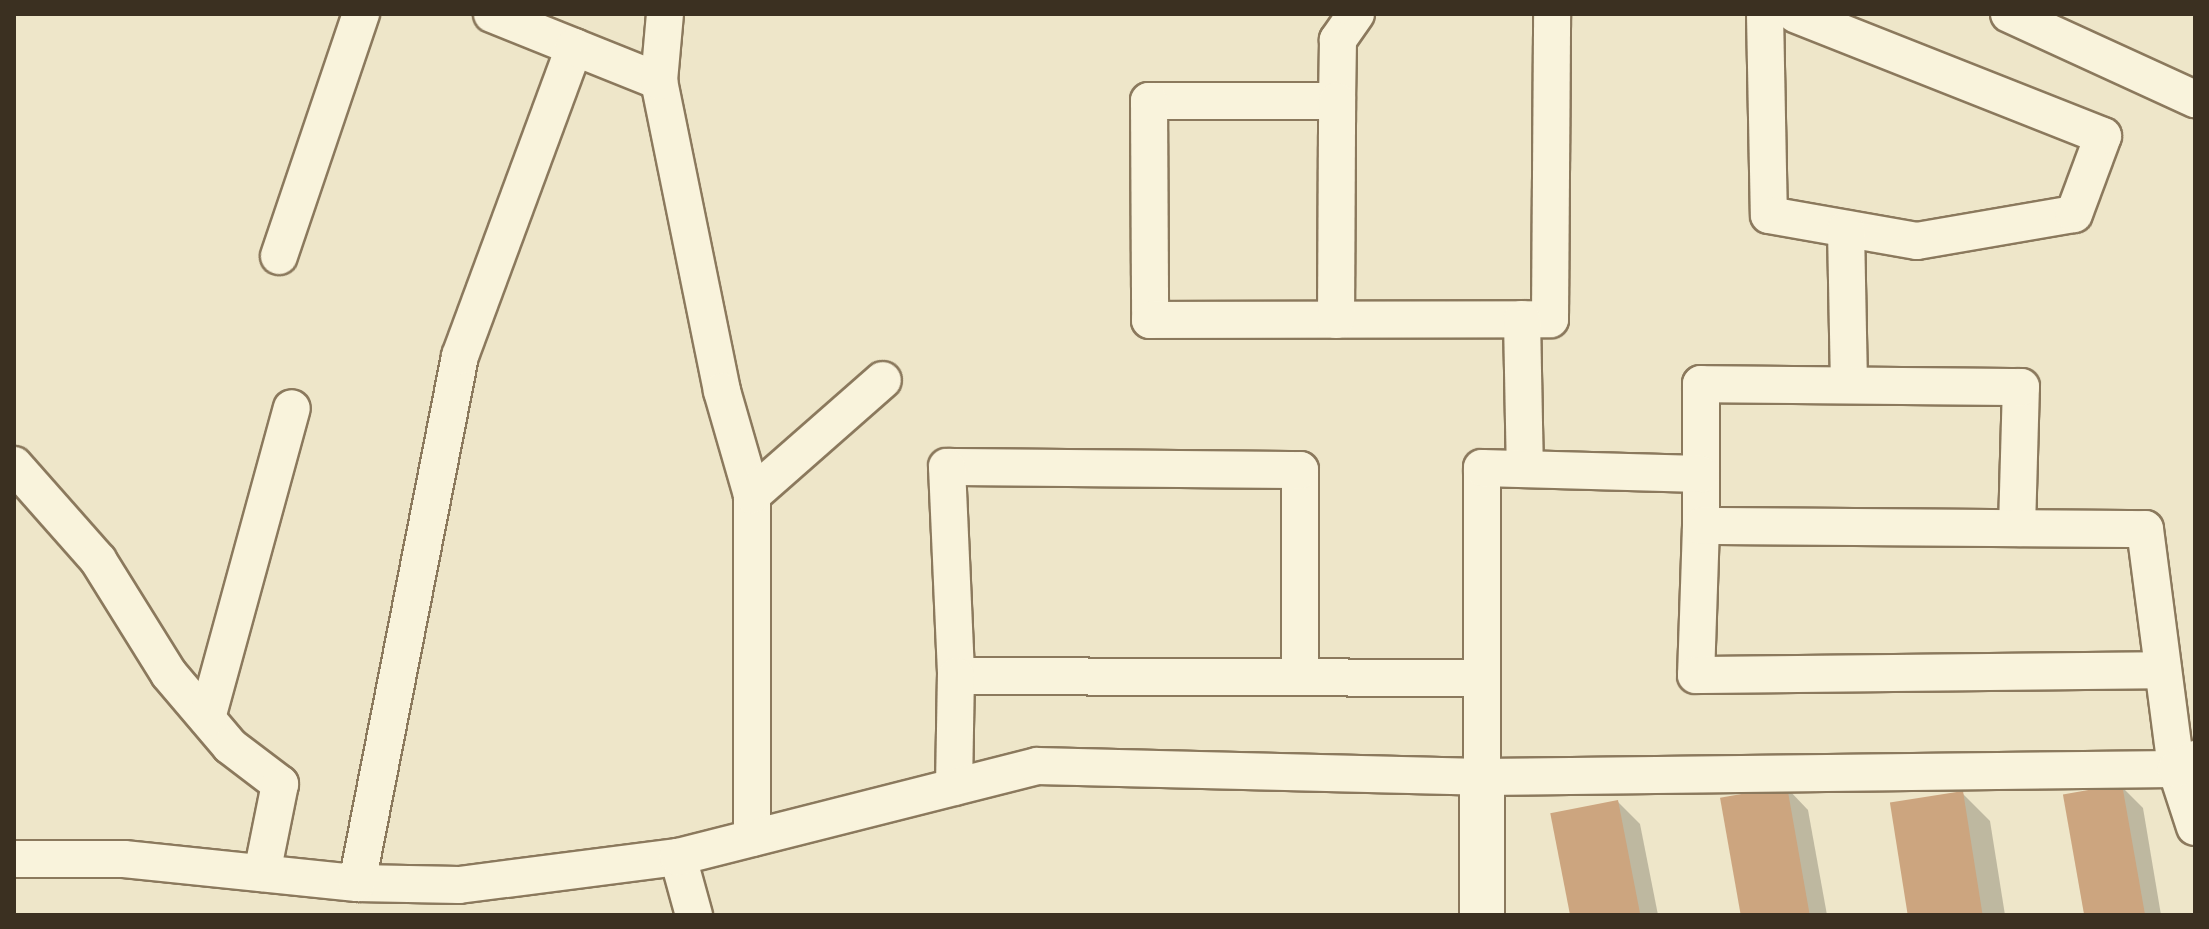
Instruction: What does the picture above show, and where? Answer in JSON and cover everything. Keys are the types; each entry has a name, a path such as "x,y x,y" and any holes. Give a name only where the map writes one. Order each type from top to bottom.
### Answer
{"street":[{"path":"279,256 361,14"},
{"path":"492,14 659,81"},
{"path":"665,14 659,81 722,391 752,495 752,838"},
{"path":"1336,320 1338,40 1356,14"},
{"path":"1337,101 1149,101 1150,320 1550,319 1552,14"},
{"path":"1765,14 1769,215 1917,241 2074,214 2103,136 1795,14"},
{"path":"2009,14 2195,99"},
{"path":"357,883 460,356 574,47"},
{"path":"1846,229 1849,383"},
{"path":"1522,319 1525,469"},
{"path":"752,495 883,380"},
{"path":"2017,528 2021,387 1701,384 1701,526 1696,675 2163,670"},
{"path":"207,718 292,408"},
{"path":"14,465 98,560 169,674 230,746 280,784 262,873"},
{"path":"954,787 956,676 947,467 1300,470 1300,677"},
{"path":"1482,915 1482,468 1701,474"},
{"path":"1701,526 2145,529 2163,670 2185,764 2195,827"},
{"path":"956,676 1482,678"},
{"path":"14,859 124,859 357,883 459,885 678,857 1037,766 1482,777 2185,764"},
{"path":"678,857 694,915"}],"building":[{"path":"2122,784 2145,915 2084,915 2063,794"},
{"path":"1787,786 1810,915 1741,915 1720,798"},
{"path":"1963,791 1983,915 1908,915 1890,803"},
{"path":"1618,800 1640,915 1570,915 1550,813"}]}
